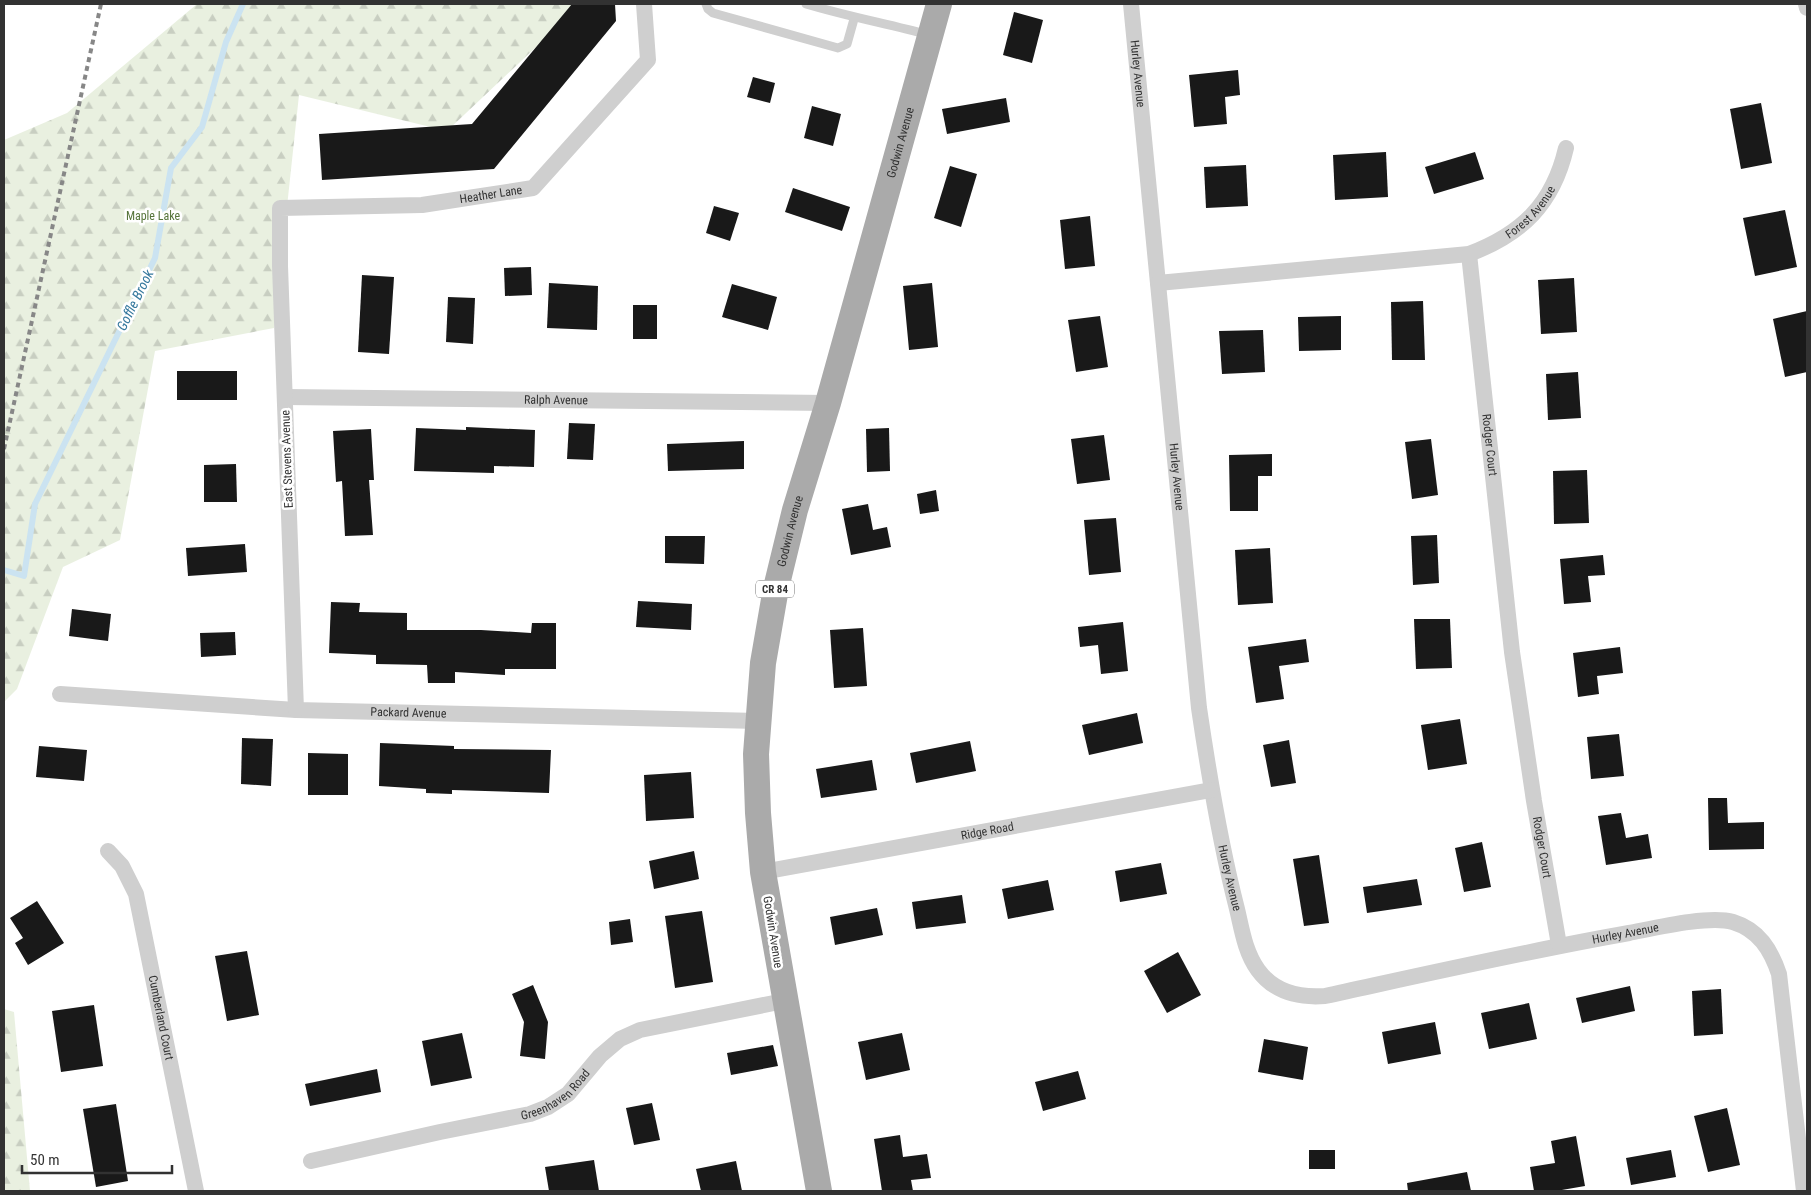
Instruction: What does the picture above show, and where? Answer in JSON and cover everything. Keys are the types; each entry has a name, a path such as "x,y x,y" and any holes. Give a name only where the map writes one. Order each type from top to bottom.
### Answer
{"main road":[{"name":"Godwin Avenue","path":"819,1191 784,1001 763,872 758,813 758,721 763,663 776,588 795,510 828,403 939,4"}],"street":[{"name":"Heather Lane","path":"280,208 422,205 533,188 648,60 644,4"},
{"name":"Hurley Avenue","path":"1131,4 1199,708 1211,790 1227,869 1249,954 1258,971 1272,984 1289,993 1306,997 1325,996 1560,945 1715,920 1733,922 1749,930 1762,940 1773,955 1779,974 1804,1191"},
{"path":"1806,4 1807,8"},
{"name":"Forest Avenue","path":"1469,254 1496,244 1520,228 1538,210 1552,190 1566,148"},
{"name":"East Stevens Avenue","path":"280,208 296,710"},
{"path":"1158,283 1469,254"},
{"name":"Rodger Court","path":"1469,254 1512,652 1534,800 1560,945"},
{"name":"Ralph Avenue","path":"285,397 828,403"},
{"name":"Packard Avenue","path":"60,694 296,710 758,721"},
{"name":"Ridge Road","path":"763,872 1211,790"},
{"name":"Cumberland Court","path":"108,850 122,866 136,894 196,1191"},
{"name":"Greenhaven Road","path":"311,1161 530,1114 548,1107 568,1094 600,1056 620,1039 640,1030 784,1001"}],"lane":[{"path":"706,4 708,10 713,13 838,48 847,44 854,18"},
{"path":"806,4 854,18 930,35"}],"green space":[{"name":"Maple Lake","path":"197,4 576,4 573,12 447,131 299,95 274,328 155,351 120,540 63,567 17,689 4,702 4,140 67,113"},
{"path":"4,1009 14,1012 30,1191 4,1191"}],"building":[{"path":"572,4 615,4 616,21 494,169 322,180 319,134 472,124"},
{"path":"1014,12 1043,20 1032,63 1003,55"},
{"path":"1238,70 1240,95 1225,97 1227,124 1194,127 1189,75"},
{"path":"753,77 775,83 770,103 747,97"},
{"path":"1006,98 1010,122 947,134 942,109"},
{"path":"1761,103 1772,163 1741,169 1730,109"},
{"path":"812,106 841,114 833,146 804,138"},
{"path":"1386,152 1388,197 1335,200 1333,155"},
{"path":"1475,152 1484,179 1434,194 1425,167"},
{"path":"1246,165 1248,206 1206,208 1204,167"},
{"path":"950,166 977,174 961,227 934,218"},
{"path":"793,188 850,207 842,231 785,212"},
{"path":"714,206 739,213 730,241 706,233"},
{"path":"1785,210 1797,267 1755,276 1743,218"},
{"path":"1090,216 1095,266 1065,269 1060,220"},
{"path":"531,267 532,295 505,296 504,268"},
{"path":"362,275 394,277 389,354 358,352"},
{"path":"1574,278 1577,332 1541,334 1538,280"},
{"path":"549,283 598,286 597,330 547,328"},
{"path":"932,283 938,347 909,350 903,286"},
{"path":"732,284 777,297 768,330 722,317"},
{"path":"448,297 475,298 473,344 446,342"},
{"path":"1423,301 1425,360 1392,360 1391,302"},
{"path":"633,305 657,305 657,339 633,339"},
{"path":"1807,311 1807,372 1785,377 1773,319"},
{"path":"1100,316 1108,367 1076,372 1068,320"},
{"path":"1341,316 1341,350 1299,351 1298,317"},
{"path":"1263,330 1265,372 1222,374 1219,331"},
{"path":"177,371 237,371 237,400 177,400"},
{"path":"1578,372 1581,418 1548,420 1546,374"},
{"path":"569,423 595,424 593,460 567,459"},
{"path":"466,427 535,430 534,467 494,466 494,473 414,471 416,428 466,430"},
{"path":"889,428 890,471 867,472 866,429"},
{"path":"371,429 374,480 369,480 373,535 345,536 342,481 336,482 333,431"},
{"path":"1104,435 1110,480 1077,484 1071,439"},
{"path":"1431,439 1438,495 1412,499 1405,442"},
{"path":"744,441 744,469 668,471 667,444"},
{"path":"1272,454 1272,476 1258,476 1258,511 1230,511 1229,455"},
{"path":"236,464 237,502 204,502 204,465"},
{"path":"1587,470 1589,523 1554,524 1553,471"},
{"path":"936,490 939,511 920,514 917,494"},
{"path":"868,504 873,530 887,527 891,547 851,555 842,509"},
{"path":"1116,518 1121,572 1089,575 1084,520"},
{"path":"1437,535 1439,583 1413,585 1411,536"},
{"path":"665,536 705,536 704,564 665,563"},
{"path":"245,544 247,572 188,576 186,548"},
{"path":"1270,548 1273,603 1238,605 1235,550"},
{"path":"1603,555 1605,575 1588,576 1591,602 1564,604 1560,559"},
{"path":"638,601 692,604 691,630 636,627"},
{"path":"331,602 360,603 359,612 407,613 407,630 481,630 531,633 532,623 556,623 556,669 505,669 505,675 455,672 455,683 428,683 427,665 376,664 376,655 329,653"},
{"path":"72,609 111,614 108,641 69,636"},
{"path":"1414,619 1450,619 1452,668 1416,669"},
{"path":"1123,622 1128,671 1101,674 1098,645 1080,647 1078,627"},
{"path":"863,628 867,686 834,688 830,630"},
{"path":"235,632 236,655 201,657 200,633"},
{"path":"1306,639 1309,662 1279,666 1284,699 1256,703 1248,647"},
{"path":"1620,647 1623,673 1597,676 1599,694 1578,697 1573,653"},
{"path":"1137,713 1143,743 1089,755 1082,725"},
{"path":"1460,719 1467,764 1428,770 1421,725"},
{"path":"1619,734 1624,776 1591,779 1587,737"},
{"path":"242,738 273,739 271,786 241,784"},
{"path":"1289,740 1296,783 1271,787 1263,745"},
{"path":"970,741 976,771 916,783 910,753"},
{"path":"380,743 454,746 454,749 551,750 549,793 452,790 452,794 426,793 426,789 379,786"},
{"path":"39,746 87,750 84,781 36,777"},
{"path":"308,753 348,754 348,795 308,795"},
{"path":"872,760 877,790 821,798 816,769"},
{"path":"691,772 694,818 646,821 644,775"},
{"path":"1708,798 1727,798 1728,823 1764,822 1764,849 1709,850"},
{"path":"1621,813 1626,838 1648,834 1652,858 1606,865 1598,816"},
{"path":"1482,842 1491,887 1464,892 1455,848"},
{"path":"694,851 699,879 654,889 649,861"},
{"path":"1319,855 1329,923 1304,926 1293,859"},
{"path":"1161,863 1167,894 1120,902 1115,871"},
{"path":"1417,879 1422,905 1367,913 1363,887"},
{"path":"1048,880 1054,910 1008,919 1002,889"},
{"path":"962,895 966,923 916,929 912,902"},
{"path":"37,901 64,943 28,965 15,943 23,938 10,918"},
{"path":"877,908 883,935 835,945 830,917"},
{"path":"702,911 713,982 675,988 665,916"},
{"path":"630,919 633,942 611,945 609,922"},
{"path":"247,951 259,1015 227,1021 215,956"},
{"path":"1178,952 1201,995 1167,1013 1144,971"},
{"path":"533,985 548,1022 545,1059 520,1056 524,1022 512,994"},
{"path":"1630,986 1635,1011 1582,1023 1576,998"},
{"path":"1721,989 1723,1034 1694,1036 1692,991"},
{"path":"1529,1003 1537,1039 1489,1049 1481,1013"},
{"path":"94,1005 103,1066 61,1072 52,1011"},
{"path":"1435,1022 1441,1054 1388,1064 1382,1032"},
{"path":"462,1033 472,1078 431,1086 422,1041"},
{"path":"902,1033 910,1070 866,1080 858,1042"},
{"path":"1264,1039 1308,1047 1303,1080 1258,1072"},
{"path":"773,1045 778,1066 731,1075 727,1053"},
{"path":"377,1069 381,1092 310,1106 305,1084"},
{"path":"1078,1071 1086,1099 1043,1111 1035,1082"},
{"path":"652,1103 660,1140 634,1145 626,1108"},
{"path":"116,1104 128,1181 96,1187 83,1109"},
{"path":"1727,1108 1740,1165 1708,1172 1694,1116"},
{"path":"900,1135 903,1157 927,1154 931,1178 911,1180 913,1191 882,1191 874,1139"},
{"path":"1576,1136 1585,1186 1556,1191 1534,1191 1530,1167 1555,1163 1551,1141"},
{"path":"1309,1150 1335,1150 1335,1169 1309,1169"},
{"path":"1671,1150 1676,1177 1631,1185 1626,1158"},
{"path":"594,1160 599,1191 549,1191 545,1167"},
{"path":"736,1161 742,1191 701,1191 696,1169"},
{"path":"1467,1172 1471,1191 1408,1191 1407,1183"}],"waterway":[{"name":"Goffle Brook","path":"4,570 24,576 35,504 155,258 171,168 202,127 226,42 243,4"}],"railway":[{"path":"4,449 101,4"}]}
